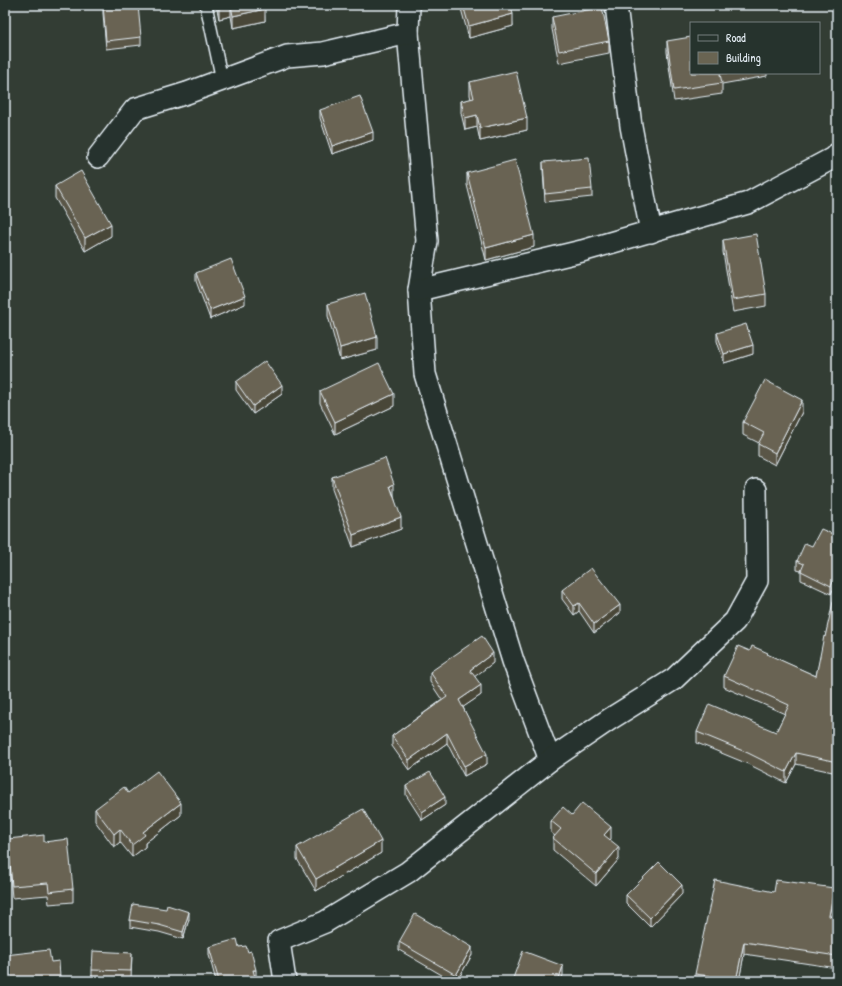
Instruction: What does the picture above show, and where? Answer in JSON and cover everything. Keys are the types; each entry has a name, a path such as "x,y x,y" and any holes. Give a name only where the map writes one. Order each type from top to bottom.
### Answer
{"street":[{"path":"409,5 408,33 427,241 419,290 424,374 513,661 550,760"},
{"path":"616,5 632,126 651,232"},
{"path":"98,157 135,109 187,93 287,56 323,53 408,33"},
{"path":"419,290 582,251 748,203 833,158 837,154"},
{"path":"285,981 279,942 325,922 408,872 550,760 610,719 674,679 735,622 757,581 756,490"}],"lane":[{"path":"206,5 222,80"}],"building":[{"path":"103,5 138,5 141,37 106,41"},
{"path":"231,5 264,5 265,9 233,16"},
{"path":"463,5 511,5 513,14 469,26"},
{"path":"602,7 609,41 559,51 552,17"},
{"path":"690,37 690,74 720,74 722,83 674,90 667,41"},
{"path":"516,71 527,118 480,128 477,115 465,118 461,101 474,98 470,82"},
{"path":"360,96 373,132 332,146 320,110"},
{"path":"589,158 592,189 545,194 543,162"},
{"path":"515,160 534,235 486,248 467,173"},
{"path":"81,171 111,224 85,238 55,186"},
{"path":"756,234 766,294 733,300 723,240"},
{"path":"231,259 245,296 210,310 196,273"},
{"path":"365,293 377,337 340,348 328,304"},
{"path":"746,324 753,345 724,354 717,333"},
{"path":"265,361 282,385 253,406 236,382"},
{"path":"379,363 394,394 335,422 320,391"},
{"path":"765,380 802,400 775,453 758,444 764,433 743,422"},
{"path":"385,458 394,484 390,486 401,517 353,535 332,477"},
{"path":"821,529 837,536 837,573 831,586 801,571 804,564 797,561 805,543 812,546"},
{"path":"591,568 620,605 594,624 579,603 574,606 562,590"},
{"path":"835,593 837,593 837,762 796,753 786,772 748,753 697,732 709,704 776,732 789,705 724,676 738,646 750,651 752,646 816,676"},
{"path":"482,636 493,653 470,670 481,685 459,700 487,754 464,766 447,733 409,760 392,736 447,697 430,672"},
{"path":"157,771 181,803 143,832 145,835 132,845 120,829 114,834 95,809 124,787 128,793"},
{"path":"430,772 445,797 422,812 406,786"},
{"path":"582,803 611,827 604,835 619,847 596,874 553,838 561,829 551,821 563,807 572,815"},
{"path":"363,809 381,841 316,879 297,847"},
{"path":"44,835 44,842 68,839 73,889 49,892 48,883 12,886 8,839"},
{"path":"659,862 682,885 650,918 626,895"},
{"path":"715,880 774,892 776,880 834,888 829,916 837,918 837,956 744,942 736,981 709,981 710,976 695,974"},
{"path":"133,904 166,909 167,905 189,912 183,932 159,925 130,920"},
{"path":"415,914 472,947 456,975 399,942"},
{"path":"237,939 239,947 246,946 248,952 251,951 256,970 253,970 256,981 219,981 209,947"},
{"path":"49,950 51,962 59,961 60,978 52,979 52,981 5,981 5,955"},
{"path":"93,951 132,953 131,971 92,970"},
{"path":"523,951 563,966 558,981 512,981"}]}
